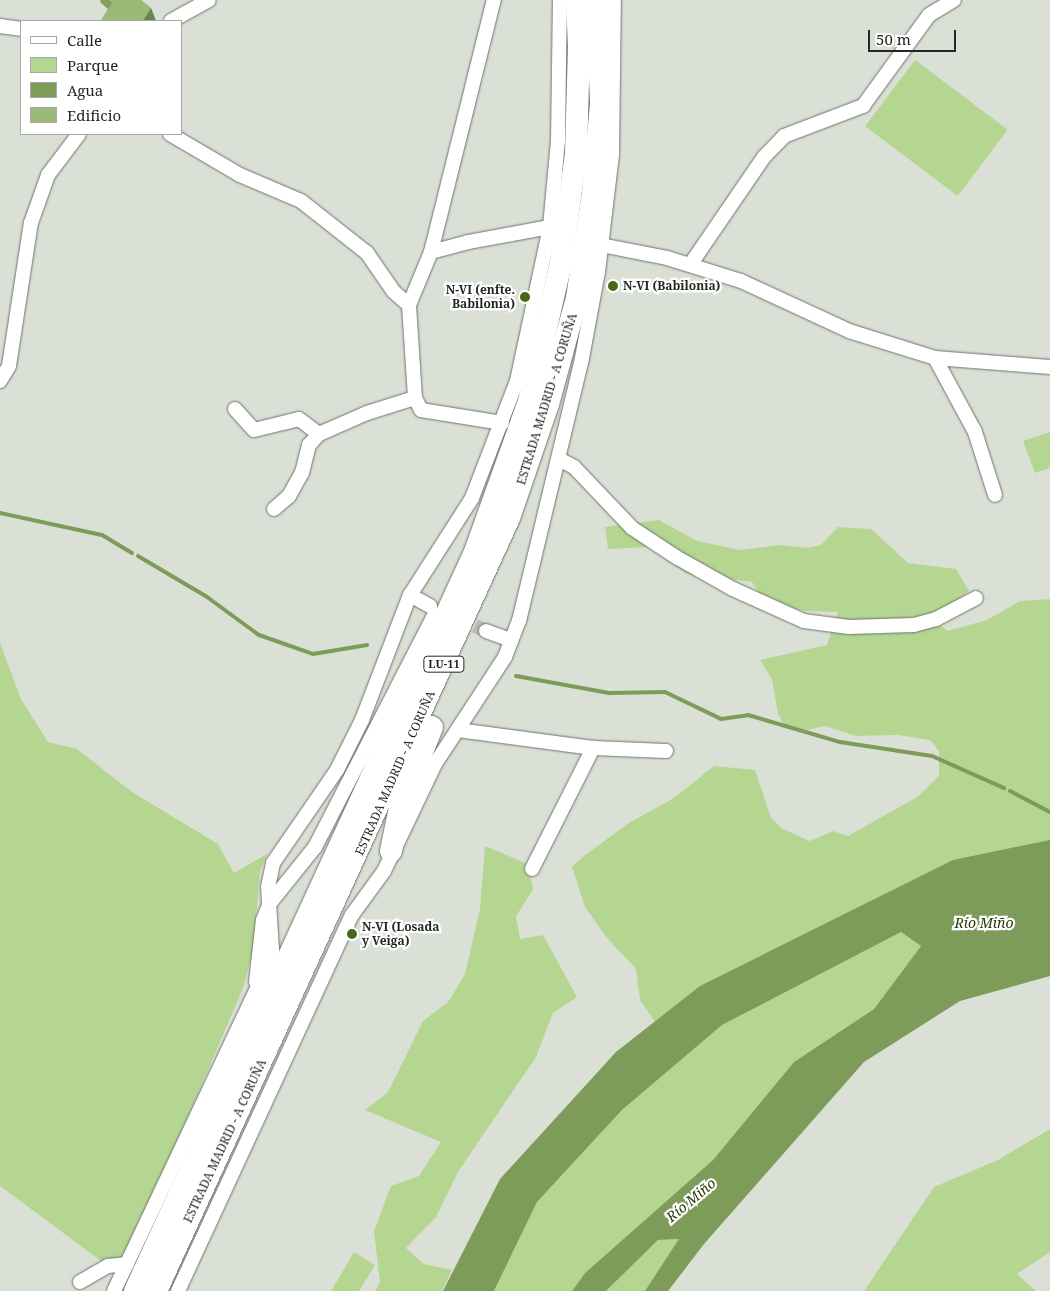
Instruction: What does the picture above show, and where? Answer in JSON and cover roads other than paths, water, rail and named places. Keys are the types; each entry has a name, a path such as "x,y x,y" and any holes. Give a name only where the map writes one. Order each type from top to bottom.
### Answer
{"highway":[{"name":"ESTRADA MADRID - A CORUÑA","path":"135,1291 475,552 530,398 562,263 576,152 579,48 577,0"},
{"name":"ESTRADA MADRID - A CORUÑA","path":"156,1291 510,518 569,329 584,254 601,103 597,0"},
{"path":"391,851 400,807 513,532 544,448 560,387 569,329"}],"street":[{"path":"173,20 209,0"},
{"path":"494,0 431,252 409,305 414,398 421,410 502,423"},
{"path":"114,1291 272,950 268,887 273,863 341,762 362,720 410,595 472,498 517,380 550,227 558,140 560,0"},
{"path":"178,1291 352,915 384,871 391,851 403,836 435,764 505,657 519,621 582,358 601,245 612,155 614,0"},
{"path":"690,265 764,157 784,136 863,106 929,15 954,0"},
{"path":"0,26 20,29"},
{"path":"0,381 9,366 31,223 48,175 78,135"},
{"path":"172,135 240,175 301,201 366,252 394,292 409,305"},
{"path":"431,252 468,242 550,227"},
{"path":"601,245 690,265 741,281 849,331 935,358 1050,367"},
{"path":"935,358 976,432 995,495"},
{"path":"274,509 289,496 302,473 309,445 319,434 414,398"},
{"path":"235,409 254,430 299,419"},
{"path":"299,419 319,434"},
{"path":"299,419 309,445"},
{"path":"270,903 315,847 352,778 454,575 514,444"},
{"path":"559,459 574,467 632,528 733,589 804,621 849,626 914,625 936,619 976,598"},
{"path":"410,595 430,606"},
{"path":"486,631 511,640"},
{"path":"458,730 593,748 666,751"},
{"path":"532,868 593,748"},
{"path":"80,1282 108,1266 127,1264"}],"water":[{"name":"Río Miño","path":"1050,840 1050,976 960,1001 864,1062 704,1244 668,1291 645,1291 679,1239 658,1240 606,1291 572,1291 585,1273 713,1160 794,1062 874,1009 921,946 901,932 722,1025 622,1110 537,1202 494,1291 443,1291 500,1179 616,1052 700,986 953,860"}],"waterway":[{"path":"0,513 102,535 132,553"},
{"path":"138,556 207,597 259,635 313,654 367,645"},
{"path":"516,676 610,693 665,692 721,719 748,715 840,742 932,756 1004,788"},
{"path":"1010,791 1050,812"}],"tunnel":[{"path":"456,617 486,631"}],"place":[{"name":"N-VI (Babilonia)","path":"613,286"},
{"name":"N-VI (enfte. Babilonia)","path":"525,297"},
{"name":"N-VI (Losada y Veiga)","path":"352,934"}]}
